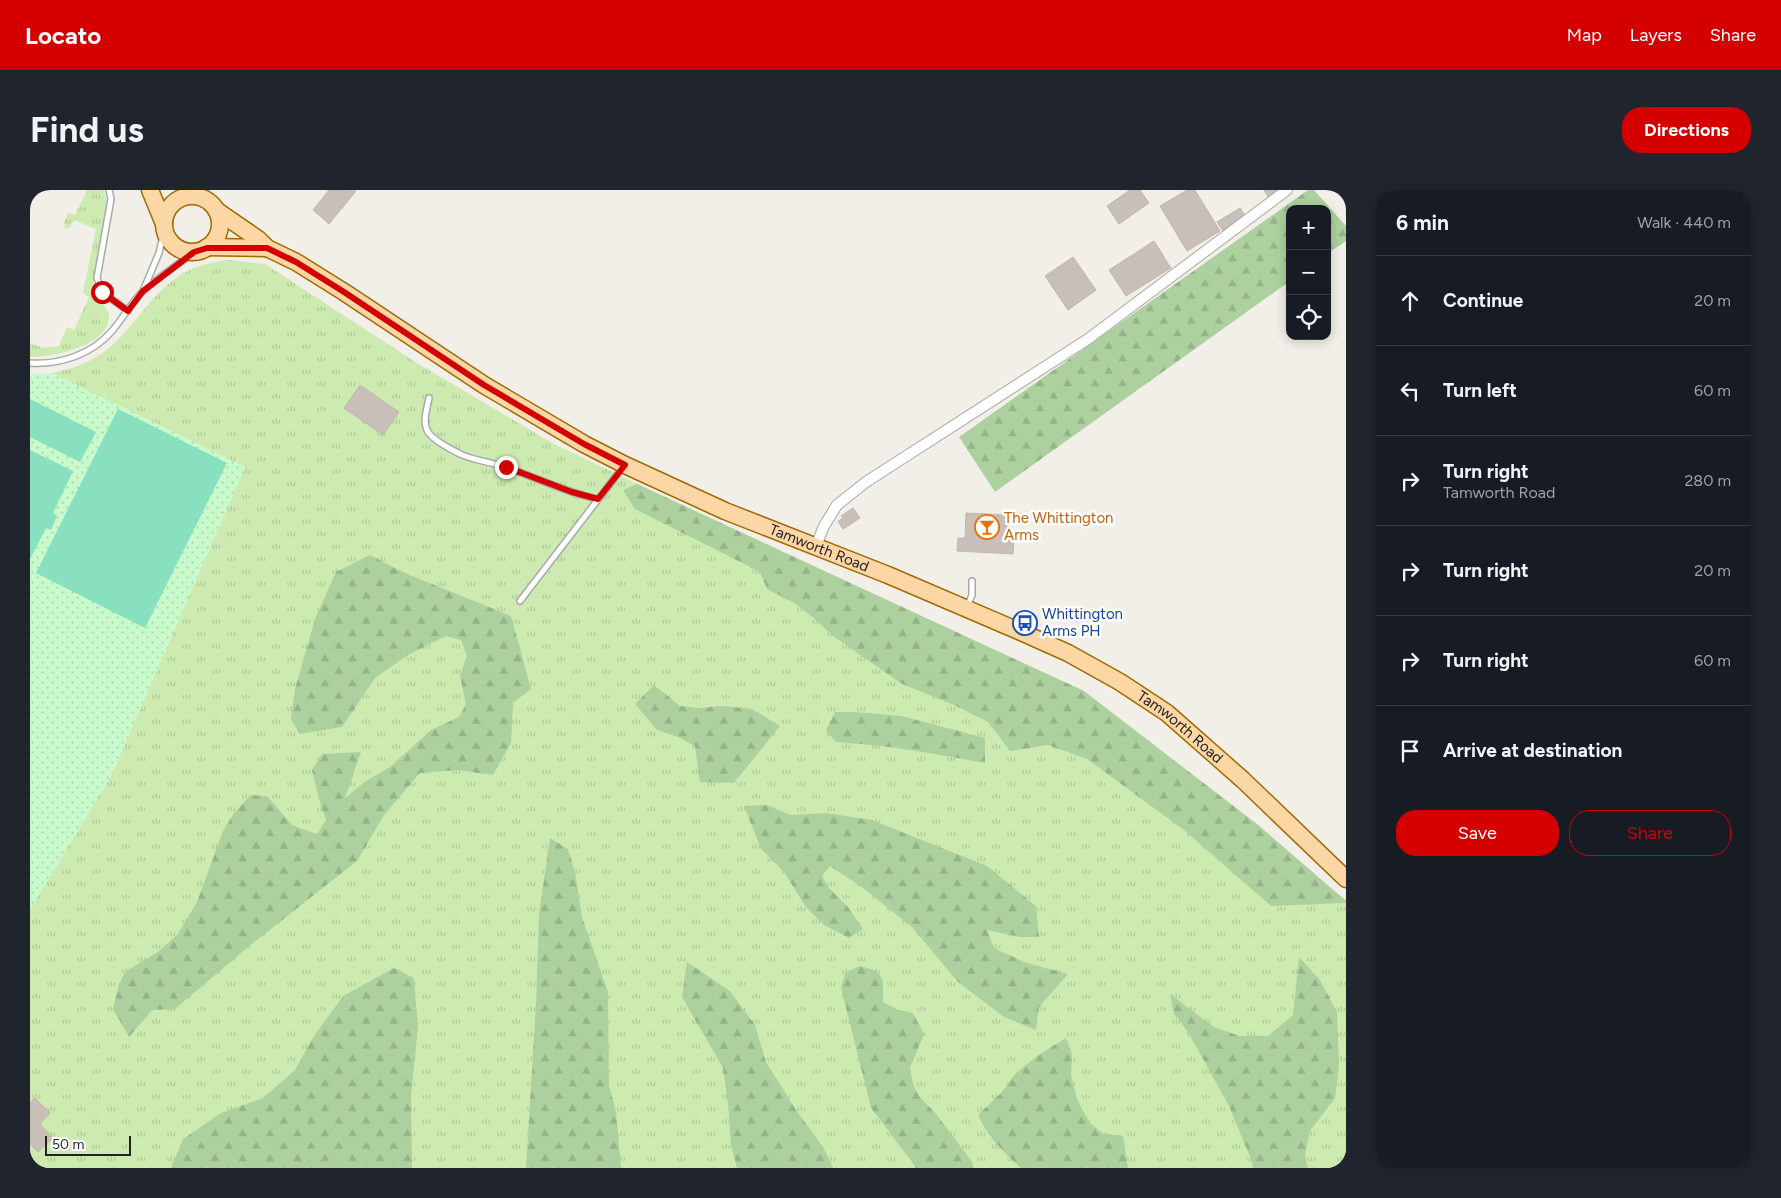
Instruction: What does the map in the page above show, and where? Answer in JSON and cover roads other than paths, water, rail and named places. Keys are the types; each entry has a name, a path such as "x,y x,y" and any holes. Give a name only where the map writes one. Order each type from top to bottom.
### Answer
{"main road":[{"path":"150,190 167,235 175,246 181,250 201,250 216,239 220,228 216,210 204,199 174,190"},
{"path":"165,226 167,214 173,204 182,199 193,197"},
{"name":"Tamworth Road","path":"216,210 258,239 267,248 296,262 484,385 584,444 725,511 888,574 1068,653 1120,682 1167,712 1243,780 1346,879"},
{"name":"Tamworth Road","path":"201,250 267,248"}],"street":[{"path":"816,546 824,526 837,505 866,482 1088,339 1287,190"}],"lane":[{"path":"109,190 111,199 96,278 102,292 128,311"},
{"path":"30,363 54,362 80,355 104,339 143,291 159,253 165,226"},
{"path":"143,291 201,250"},
{"path":"429,398 425,416 428,431 460,454 506,467 572,492 598,499"},
{"path":"520,601 625,465"},
{"path":"966,608 972,595 972,580"}],"place":[{"name":"The Whittington Arms","path":"987,527"},
{"name":"Whittington Arms PH","path":"1025,623"}]}
